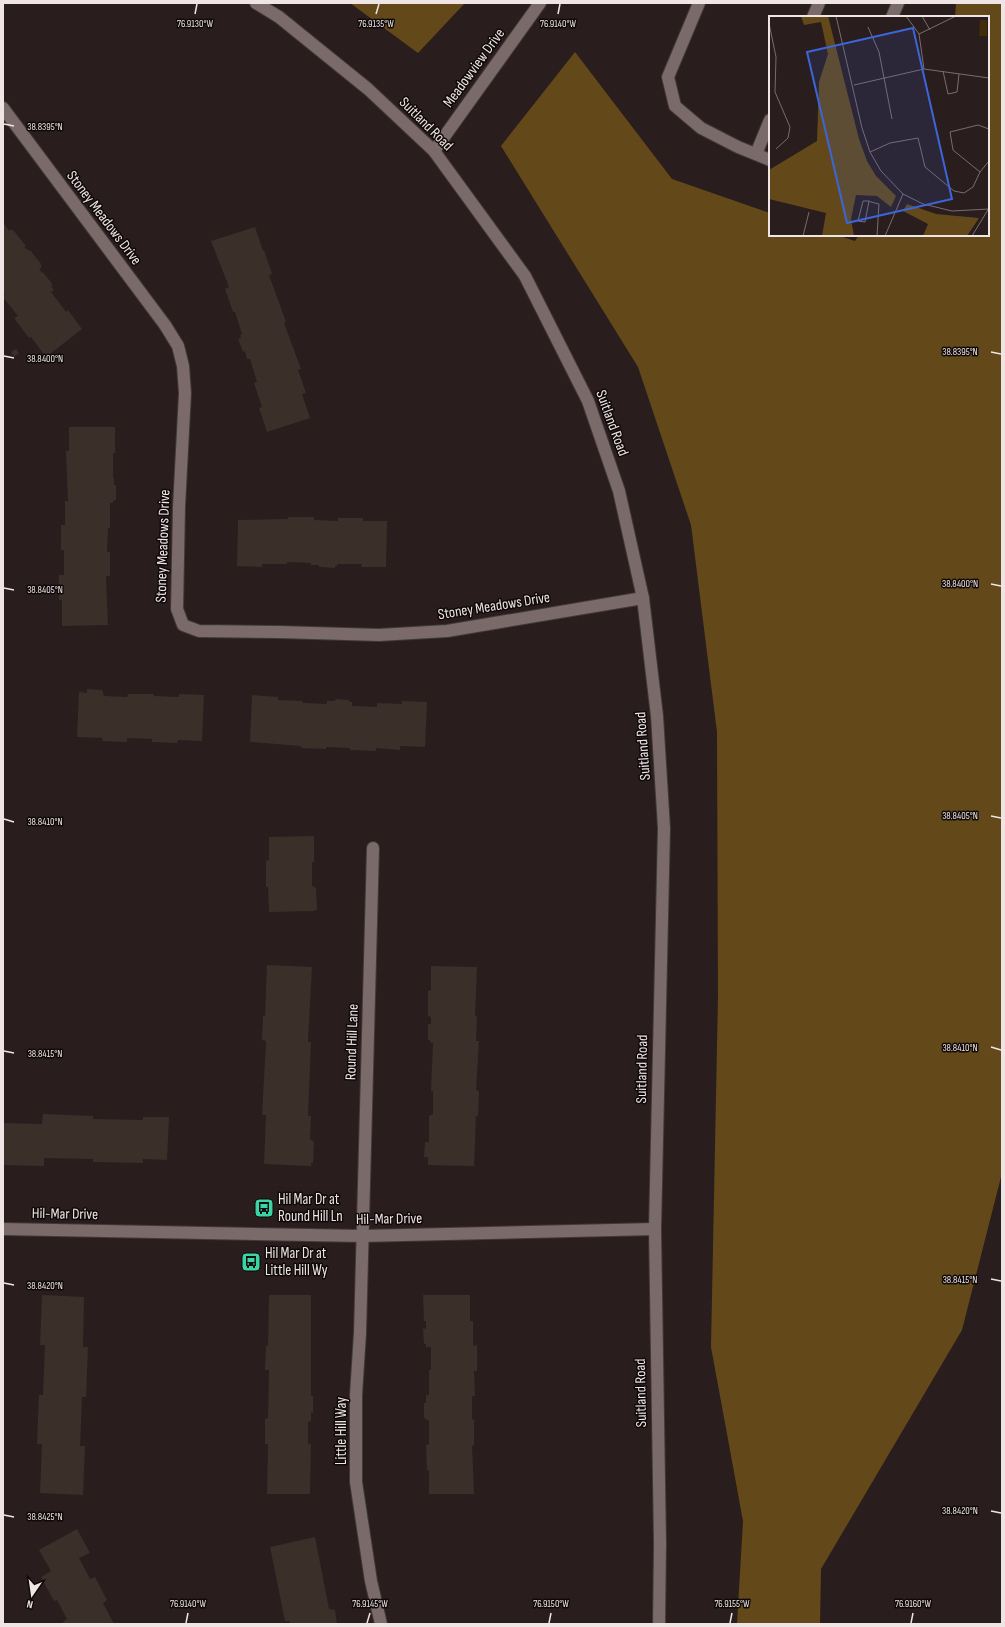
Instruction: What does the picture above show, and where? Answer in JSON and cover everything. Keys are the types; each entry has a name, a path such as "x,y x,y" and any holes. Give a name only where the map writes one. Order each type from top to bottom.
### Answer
{"street":[{"name":"Suitland Road","path":"256,3 279,17 368,89 434,151 525,276 588,401 619,491 643,598 658,716 664,828 655,1229 660,1544 659,1624"},
{"name":"Meadowview Drive","path":"434,151 540,3"},
{"path":"699,3 668,77 675,106 700,128 769,160"},
{"path":"813,16 818,3"},
{"path":"892,16 898,3"},
{"name":"Stoney Meadows Drive","path":"3,108 166,325 178,346 183,366 185,392 176,609 183,625 199,631 379,635 439,632 643,598"},
{"path":"756,154 769,122"},
{"name":"Round Hill Lane","path":"362,1236 373,848"},
{"name":"Hil-Mar Drive","path":"3,1229 362,1236 655,1229"},
{"name":"Little Hill Way","path":"362,1236 356,1395 356,1482 371,1582 381,1624"}],"shaded area":[{"path":"350,3 465,3 418,53"},
{"path":"956,3 1002,3 1002,1173 962,1330 821,1569 820,1624 737,1624 743,1521 711,1347 718,996 717,732 691,525 638,367 501,146 575,52 672,179 769,213 769,236 840,236 855,241 858,236 989,236 989,16 955,16"}],"building":[{"path":"3,222 9,231 11,229 14,231 26,246 24,247 29,251 30,250 41,264 41,268 39,269 53,285 51,286 54,290 51,292 66,312 68,310 82,329 46,357 14,318 18,316 3,297 5,294 3,291"},
{"path":"255,227 272,274 269,275 286,322 284,323 301,369 298,370 306,393 302,394 310,418 267,432 259,408 262,407 254,383 257,382 250,359 247,359 245,351 243,352 238,339 241,338 240,335 242,334 235,312 233,312 225,289 229,287 211,241"},
{"path":"16,349 19,353 14,357 11,352"},
{"path":"69,427 115,427 113,478 114,485 116,485 116,500 113,501 113,503 110,503 110,528 108,528 107,552 110,552 110,576 106,576 108,625 62,626 62,600 59,600 59,575 64,575 64,550 61,550 61,525 65,525 65,501 68,501 66,451 69,451"},
{"path":"288,517 314,517 314,520 338,521 338,518 363,518 363,521 387,521 386,567 361,567 362,564 337,564 335,568 319,567 319,565 311,565 311,563 287,562 287,564 262,564 262,567 237,566 238,520 288,519"},
{"path":"87,689 102,690 104,696 127,697 128,694 153,694 154,696 179,697 179,694 204,695 202,741 178,740 177,743 152,742 152,739 127,738 127,742 102,741 103,738 77,737 79,692 87,693"},
{"path":"252,695 278,697 278,700 302,701 303,703 327,704 327,701 335,701 336,699 349,700 349,702 352,702 352,706 377,707 377,703 402,704 402,701 427,702 425,747 400,746 400,750 376,748 376,751 327,747 326,749 301,748 301,746 250,742"},
{"path":"314,836 312,886 316,888 317,910 269,912 268,887 266,887 266,861 269,860 269,837"},
{"path":"267,965 312,967 308,1040 308,1042 311,1042 308,1116 311,1116 310,1139 314,1142 313,1163 311,1163 311,1166 264,1164 266,1115 262,1115 266,1041 262,1040 263,1016 265,1016"},
{"path":"431,966 477,967 475,1016 477,1016 476,1041 479,1041 476,1090 479,1091 478,1116 476,1116 474,1166 428,1165 428,1157 424,1157 425,1142 429,1142 429,1116 433,1114 433,1091 431,1091 433,1043 428,1040 428,1024 431,1024 431,1017 428,1016 428,991 431,990"},
{"path":"43,1114 93,1116 93,1119 143,1120 143,1117 169,1117 167,1160 143,1159 143,1163 93,1162 93,1159 44,1158 44,1166 3,1165 3,1123 42,1124"},
{"path":"42,1295 84,1297 83,1347 88,1347 86,1397 82,1397 80,1446 85,1446 83,1495 40,1493 42,1444 37,1444 39,1395 43,1395 45,1345 40,1345"},
{"path":"269,1295 311,1295 311,1396 313,1396 313,1413 311,1412 311,1421 308,1422 308,1444 311,1444 310,1494 267,1494 268,1444 265,1444 265,1419 268,1418 269,1370 265,1369 266,1346 268,1346"},
{"path":"423,1295 470,1295 470,1321 473,1321 473,1346 477,1345 477,1371 474,1371 475,1396 472,1396 472,1420 474,1419 474,1445 472,1446 474,1494 429,1494 429,1471 427,1470 426,1445 429,1444 429,1421 424,1418 424,1403 426,1403 426,1395 429,1395 431,1347 426,1347 426,1344 424,1344 423,1328 426,1329 426,1321 424,1321"},
{"path":"77,1529 90,1553 79,1558 90,1579 95,1577 107,1600 103,1603 114,1624 63,1624 62,1623 67,1619 57,1600 54,1601 41,1577 51,1571 39,1550"},
{"path":"315,1537 329,1609 335,1610 337,1624 290,1624 290,1621 285,1621 270,1547"}],"place":[{"name":"Hil Mar Dr at Round Hill Ln","path":"264,1208"},
{"name":"Hil Mar Dr at Little Hill Wy","path":"251,1262"}]}
